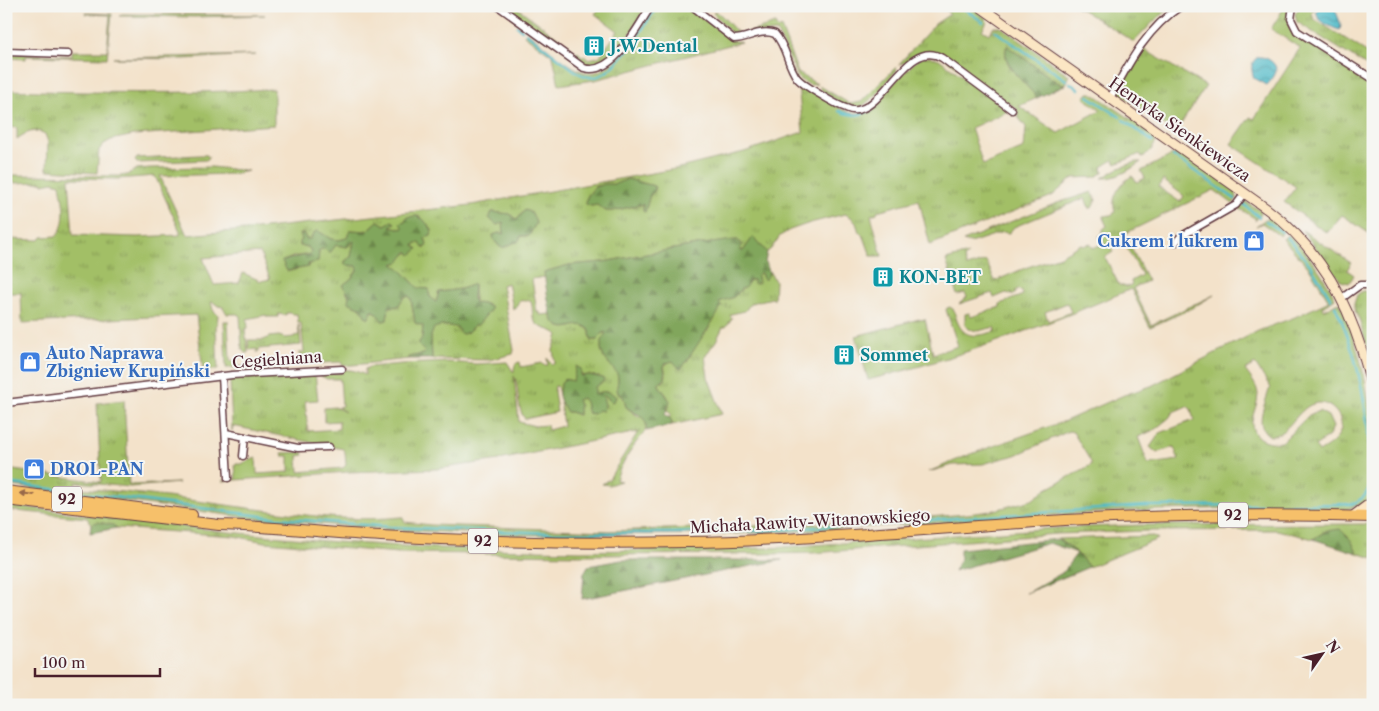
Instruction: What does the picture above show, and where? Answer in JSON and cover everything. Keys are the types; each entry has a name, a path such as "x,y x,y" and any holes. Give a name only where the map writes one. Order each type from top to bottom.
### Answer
{"main road":[{"name":"Michała Rawity-Witanowskiego","path":"6,491 218,519 249,525"},
{"name":"Michała Rawity-Witanowskiego","path":"6,500 219,525 249,525 357,535 545,543 718,541 821,537 1134,517 1250,515 1373,517"}],"street":[{"path":"498,6 584,68 594,70 606,65 616,56 639,26 651,6"},
{"path":"692,6 734,39 745,38 762,32 772,32 780,40 794,74 802,83 849,110 862,109 872,103 894,78 921,56 929,54 938,56 1012,110"},
{"name":"Henryka Sienkiewicza","path":"978,6 1282,220 1297,235 1324,269 1342,298 1358,335 1373,393"},
{"path":"1110,98 1134,54 1149,33 1165,17 1181,6"},
{"path":"1293,6 1291,19 1297,30 1373,79"},
{"path":"6,52 68,54"},
{"path":"1176,242 1184,235 1236,205 1244,193"},
{"path":"1342,298 1360,286 1373,285"},
{"name":"Cegielniana","path":"6,403 222,376 294,370 342,369"},
{"path":"222,376 228,478"},
{"path":"226,433 298,448 329,447"},
{"path":"243,456 245,437"},
{"path":"1352,516 1373,501"}],"green space":[{"path":"504,6 515,6 564,42 560,45 552,42"},
{"path":"601,6 648,6 622,46 603,63 594,67 586,65 576,53 577,51 588,59 599,57 618,31 595,14"},
{"path":"654,6 688,6 731,40 741,42 595,80 559,85 553,56 524,35 527,32 574,67 581,71 592,73 603,69 613,62 632,39"},
{"path":"941,6 971,6 986,18 987,22 982,30 989,34 994,27 1001,27 1069,75 1064,86 1007,46 1006,48 1007,62 1037,98 1019,106 1058,133 1101,110 1084,98 1088,93 1092,93 1152,133 1156,141 1152,148 1142,157 1140,154 1116,164 1113,160 1102,167 1103,172 1096,177 1073,178 1052,196 930,245 919,200 877,211 877,213 871,215 882,256 871,256 856,223 845,214 790,230 780,236 767,252 753,237 743,251 741,251 741,244 738,240 696,245 603,262 569,265 544,272 545,277 532,279 537,312 540,312 540,315 551,314 553,320 560,327 584,326 589,330 591,340 597,340 602,333 606,332 601,351 617,374 618,392 624,399 626,407 639,417 642,416 647,423 644,432 624,461 616,480 621,481 609,485 602,484 609,479 638,432 499,460 437,469 348,472 222,481 236,479 235,464 241,464 256,458 257,474 289,472 289,456 283,456 282,453 303,452 304,455 298,456 299,472 343,468 346,465 343,449 233,426 232,431 230,379 315,373 318,400 305,401 308,431 339,429 339,421 324,422 324,408 335,407 345,412 338,407 342,406 340,379 327,379 321,376 321,373 342,373 342,370 348,370 357,371 365,375 365,369 369,367 401,364 507,362 514,373 515,366 520,362 521,367 542,363 543,365 548,365 547,358 552,364 555,363 553,350 558,335 536,323 530,300 519,301 513,309 508,283 502,285 514,350 513,354 489,360 432,359 431,336 433,328 452,326 458,328 460,333 463,334 478,324 491,307 485,304 474,303 474,285 439,292 436,302 430,297 429,289 418,288 399,268 392,264 399,262 409,252 411,255 417,249 414,246 415,243 420,243 425,249 427,244 425,238 431,236 432,230 419,216 407,217 401,224 404,227 402,229 390,226 395,223 392,221 385,225 378,221 367,231 350,230 347,238 339,240 331,239 318,231 310,239 306,239 304,234 300,234 302,239 300,246 308,247 311,252 310,254 283,261 287,271 308,267 308,264 318,262 321,249 330,252 336,245 347,247 354,241 351,257 345,261 345,265 357,266 358,269 351,279 343,285 349,296 348,302 360,307 368,319 373,311 375,311 383,321 387,320 389,307 398,306 404,297 408,296 411,298 415,323 423,326 419,346 425,352 424,354 408,357 409,359 343,366 341,362 226,368 224,321 228,321 230,361 237,360 238,367 302,361 302,355 299,355 299,353 304,352 301,323 298,323 297,314 291,313 286,313 286,315 278,314 278,317 267,317 266,315 247,319 248,328 245,329 248,353 245,353 242,350 240,316 237,314 227,314 223,307 211,302 213,310 218,315 216,326 218,369 189,373 203,370 196,315 22,323 21,293 6,293 6,239 40,240 42,237 57,236 63,224 64,211 60,184 53,182 43,184 43,182 6,182 6,175 119,176 127,175 137,169 151,168 212,167 248,171 233,174 160,176 187,235 471,205 675,169 744,152 803,132 798,85 794,81 779,44 770,35 775,37 781,46 796,81 851,113 858,113 870,107 917,60 928,57 939,59 1006,108 1006,112 971,128 983,165 1024,148 1026,127 1018,117 1017,109 934,52 923,52 911,60 899,64 935,24 950,14","holes":["155,176 180,231 180,235 137,237 73,235 69,178 117,179","628,179 654,186 655,190 650,194 645,212 643,211 643,204 613,211 606,211 597,205 591,206 586,204 587,197 595,186 615,184","525,210 532,213 536,223 529,236 521,236 517,242 500,247 494,240 493,235 504,234 504,222 497,225 489,218 492,212 510,214 517,220","260,253 270,279 261,281 243,273 239,283 214,285 203,258","576,367 581,369 581,376 589,375 603,378 604,381 595,387 595,394 606,392 616,397 611,402 606,396 602,395 603,411 598,410 594,414 588,413 585,400 580,398 577,400 579,415 567,412 560,402 563,426 548,430 547,425 535,426 519,422 514,376 520,409 525,419 557,412 555,386 557,386 559,395 560,386 564,379 573,381"]},
{"path":"1076,6 1172,6 1134,42"},
{"path":"1285,6 1289,6 1290,29 1301,38 1373,82 1373,236 1342,215 1327,233 1284,202 1296,187 1231,144 1250,117 1254,119 1300,48 1271,29"},
{"path":"1300,6 1315,6 1312,14 1314,19 1373,56 1373,70 1297,22 1295,14"},
{"path":"715,11 740,35 775,24 778,29 781,27 798,73 817,84 810,85 799,79 777,32 734,36 713,13"},
{"path":"86,13 112,14 107,58 26,56 26,59 6,58 6,54 9,53 72,56 72,51 107,51 110,15"},
{"path":"122,14 265,15 195,17 119,16"},
{"path":"1007,46 1058,83 1064,85 1037,98 1011,67 1007,60"},
{"path":"1143,49 1206,86 1175,133 1118,92"},
{"path":"256,55 183,59 113,58"},
{"path":"896,67 897,70 876,95 860,108 847,107 825,94 820,88 820,86 850,104 861,102"},
{"path":"274,89 274,125 134,135 111,140 99,150 97,173 47,170 48,142 45,134 38,131 30,132 17,139 17,128 6,127 6,90 140,93"},
{"path":"1176,153 1190,159 1236,192 1237,199 1233,204 1214,190 1124,234 1148,281 1133,288 1151,325 1214,295 1190,309 1150,327 1131,289 1001,340 935,362 868,380 856,336 925,319 933,354 958,346 946,310 947,308 950,307 954,310 963,331 968,334 980,335 996,331 995,327 978,331 968,329 965,325 965,314 969,313 971,317 1000,307 1000,304 1023,295 1018,289 1013,295 1006,293 994,298 992,293 959,304 967,297 965,293 957,295 946,260 968,254 964,259 967,267 986,261 995,281 1060,256 1081,244 1084,246 1090,243 1093,248 1102,244 1099,236 1103,234 1103,229 1107,226 1103,218 1115,212 1114,201 1117,191 1132,176 1137,182 1145,178 1141,171","holes":["1163,180 1184,196 1180,202 1158,187","1119,240 1124,243 1142,275 1131,281 1132,284 1127,287 1119,285 1105,257 1113,252 1109,242","1067,303 1071,312 1048,321 1045,312"]},
{"path":"207,155 209,158 206,160 137,163 135,161 137,158"},
{"path":"1141,162 1118,175 1102,178 1119,168"},
{"path":"628,179 654,186 655,191 650,195 645,212 643,211 643,204 606,211 597,205 591,206 586,204 587,197 595,187 615,184"},
{"path":"1092,192 1096,200 1092,208 1089,208 1085,198 1014,227 1009,233 1003,232 970,243 963,241 1057,203"},
{"path":"1243,200 1261,211 1261,214 1255,221 1256,219 1237,207"},
{"path":"525,210 532,213 536,223 529,236 521,236 518,242 500,247 494,240 493,235 504,234 503,222 497,225 489,218 492,212 510,214 517,220"},
{"path":"416,216 423,219 432,230 431,236 425,238 426,247 423,248 420,243 416,243 414,246 418,249 411,255 407,252 399,262 393,264 418,288 429,289 430,297 436,302 439,292 461,289 474,284 474,303 485,304 491,309 478,325 474,325 468,332 463,334 460,333 458,328 452,326 434,328 431,336 432,359 408,359 408,357 424,354 425,352 419,346 423,326 415,323 411,298 408,296 404,297 398,306 389,307 387,320 382,321 375,311 372,311 368,319 360,307 348,302 349,295 343,285 351,279 358,269 357,266 345,265 345,261 351,257 354,241 347,247 336,245 330,253 325,249 321,249 318,262 308,264 308,267 287,271 282,261 310,254 311,252 308,247 300,246 302,239 300,234 304,234 306,239 310,239 318,231 331,239 339,240 347,238 350,230 367,231 378,221 385,225 392,221 395,223 390,226 402,229 403,227 400,224 407,217"},
{"path":"1271,217 1284,229 1280,236 1262,223 1256,226"},
{"path":"1302,230 1351,263 1347,270 1354,275 1349,283 1341,281"},
{"path":"1288,234 1315,264 1325,280 1335,298 1323,307 1324,310 1336,303 1340,303 1361,361 1369,401 1373,442 1373,486 1372,493 1367,500 1347,509 1234,508 1123,511 733,534 518,535 393,530 258,519 6,485 6,469 101,482 97,403 124,400 129,485 179,483 130,487 76,482 75,488 152,495 326,517 371,519 402,517 405,522 431,525 608,531 866,522 991,511 1032,500 1045,490 1091,465 1073,432 1069,431 1016,455 983,464 953,465 928,472 971,454 1065,421 1124,395 1151,386 1258,331 1295,317 1329,301 1310,269 1283,239","holes":["1255,364 1271,388 1263,409 1261,421 1265,432 1270,436 1277,435 1307,407 1319,403 1331,407 1339,416 1341,428 1333,442 1319,452 1315,446 1329,436 1333,427 1328,416 1319,411 1309,415 1282,442 1266,441 1257,436 1252,427 1252,421 1258,394 1255,384 1245,370","1187,406 1191,409 1194,420 1160,433 1150,447 1157,453 1174,447 1179,460 1148,464 1138,437 1154,430 1169,418 1173,412"]},
{"path":"753,237 767,252 765,262 769,274 766,279 763,279 761,273 759,273 757,276 758,283 755,284 753,280 750,280 744,289 742,288 734,297 719,302 721,306 717,315 682,368 680,369 673,361 666,363 664,366 665,378 659,385 670,401 665,415 671,419 672,425 646,431 643,419 626,407 624,398 617,389 617,374 601,351 602,341 606,332 602,333 597,340 591,340 590,330 585,326 563,327 554,322 549,307 544,272 569,265 603,262 734,240 738,240 741,244 741,251 743,251"},
{"path":"769,271 775,281 774,300 772,298 751,303 745,311 731,314 732,318 726,327 723,327 705,356 708,377 722,414 672,425 672,421 669,418 671,414 667,411 669,401 659,385 659,383 664,381 666,375 664,366 670,361 686,363 696,345 709,328 720,306 718,302 734,297 750,280 758,281 757,275 761,273 763,279 769,274"},
{"path":"1362,291 1373,292 1373,367 1354,308 1357,295"},
{"path":"298,325 301,345 259,349 259,352 257,352 257,349 249,350 248,340 264,340 269,337 279,336 285,338 299,335"},
{"path":"576,366 581,369 581,376 589,375 603,378 604,381 595,387 595,394 606,392 616,397 611,402 606,396 603,396 605,405 603,411 598,410 594,414 588,413 585,401 582,398 577,400 579,415 567,412 564,408 559,396 561,384 564,379 573,381"},
{"path":"6,505 228,532 336,542 435,548 581,551 770,548 1057,528 1146,525 1373,524 1373,558 1357,553 1351,540 1326,531 1313,539 1277,530 1057,534 814,553 581,555 398,553 265,542 234,536 117,528 104,523 91,524 87,518 6,510"},
{"path":"98,522 113,525 117,528 90,533 91,524"},
{"path":"1340,529 1351,540 1357,553 1313,539 1326,531"},
{"path":"1153,536 1158,539 1089,567 1077,553 1058,539"},
{"path":"1058,539 1077,553 1049,543 954,571 960,559 960,549"},
{"path":"1077,553 1089,567 1026,593 1062,573"},
{"path":"621,560 782,560 582,599 584,573 588,566"}],"water":[{"path":"1319,6 1334,6 1341,25 1340,30 1323,22 1318,17 1317,11"},
{"path":"1258,57 1270,60 1276,68 1275,75 1267,85 1254,78 1253,75 1252,64"}],"waterway":[{"path":"526,33 578,73 595,77 608,70 624,54 657,6"},
{"path":"960,6 983,22"},
{"path":"1120,6 1128,12 1134,11"},
{"path":"1141,8 1145,6"},
{"path":"517,26 522,30"},
{"path":"995,31 1066,80"},
{"path":"1070,83 1079,89"},
{"path":"1088,96 1120,117"},
{"path":"839,111 849,114 863,114 876,106"},
{"path":"1123,120 1152,141"},
{"path":"1173,156 1235,199"},
{"path":"1242,203 1259,217"},
{"path":"1266,221 1282,232"},
{"path":"1287,237 1311,266 1331,299"},
{"path":"6,483 277,518 390,527 554,533 671,533 773,530 1146,506 1351,504 1361,499 1368,491 1372,480 1372,467 1366,413 1355,358 1335,306"}],"place":[{"name":"J.W.Dental","path":"594,46"},
{"name":"Cukrem i lukrem","path":"1254,241"},
{"name":"KON-BET","path":"883,277"},
{"name":"Sommet","path":"844,355"},
{"name":"Auto Naprawa Zbigniew Krupiński","path":"30,362"},
{"name":"DROL-PAN","path":"34,469"}]}
